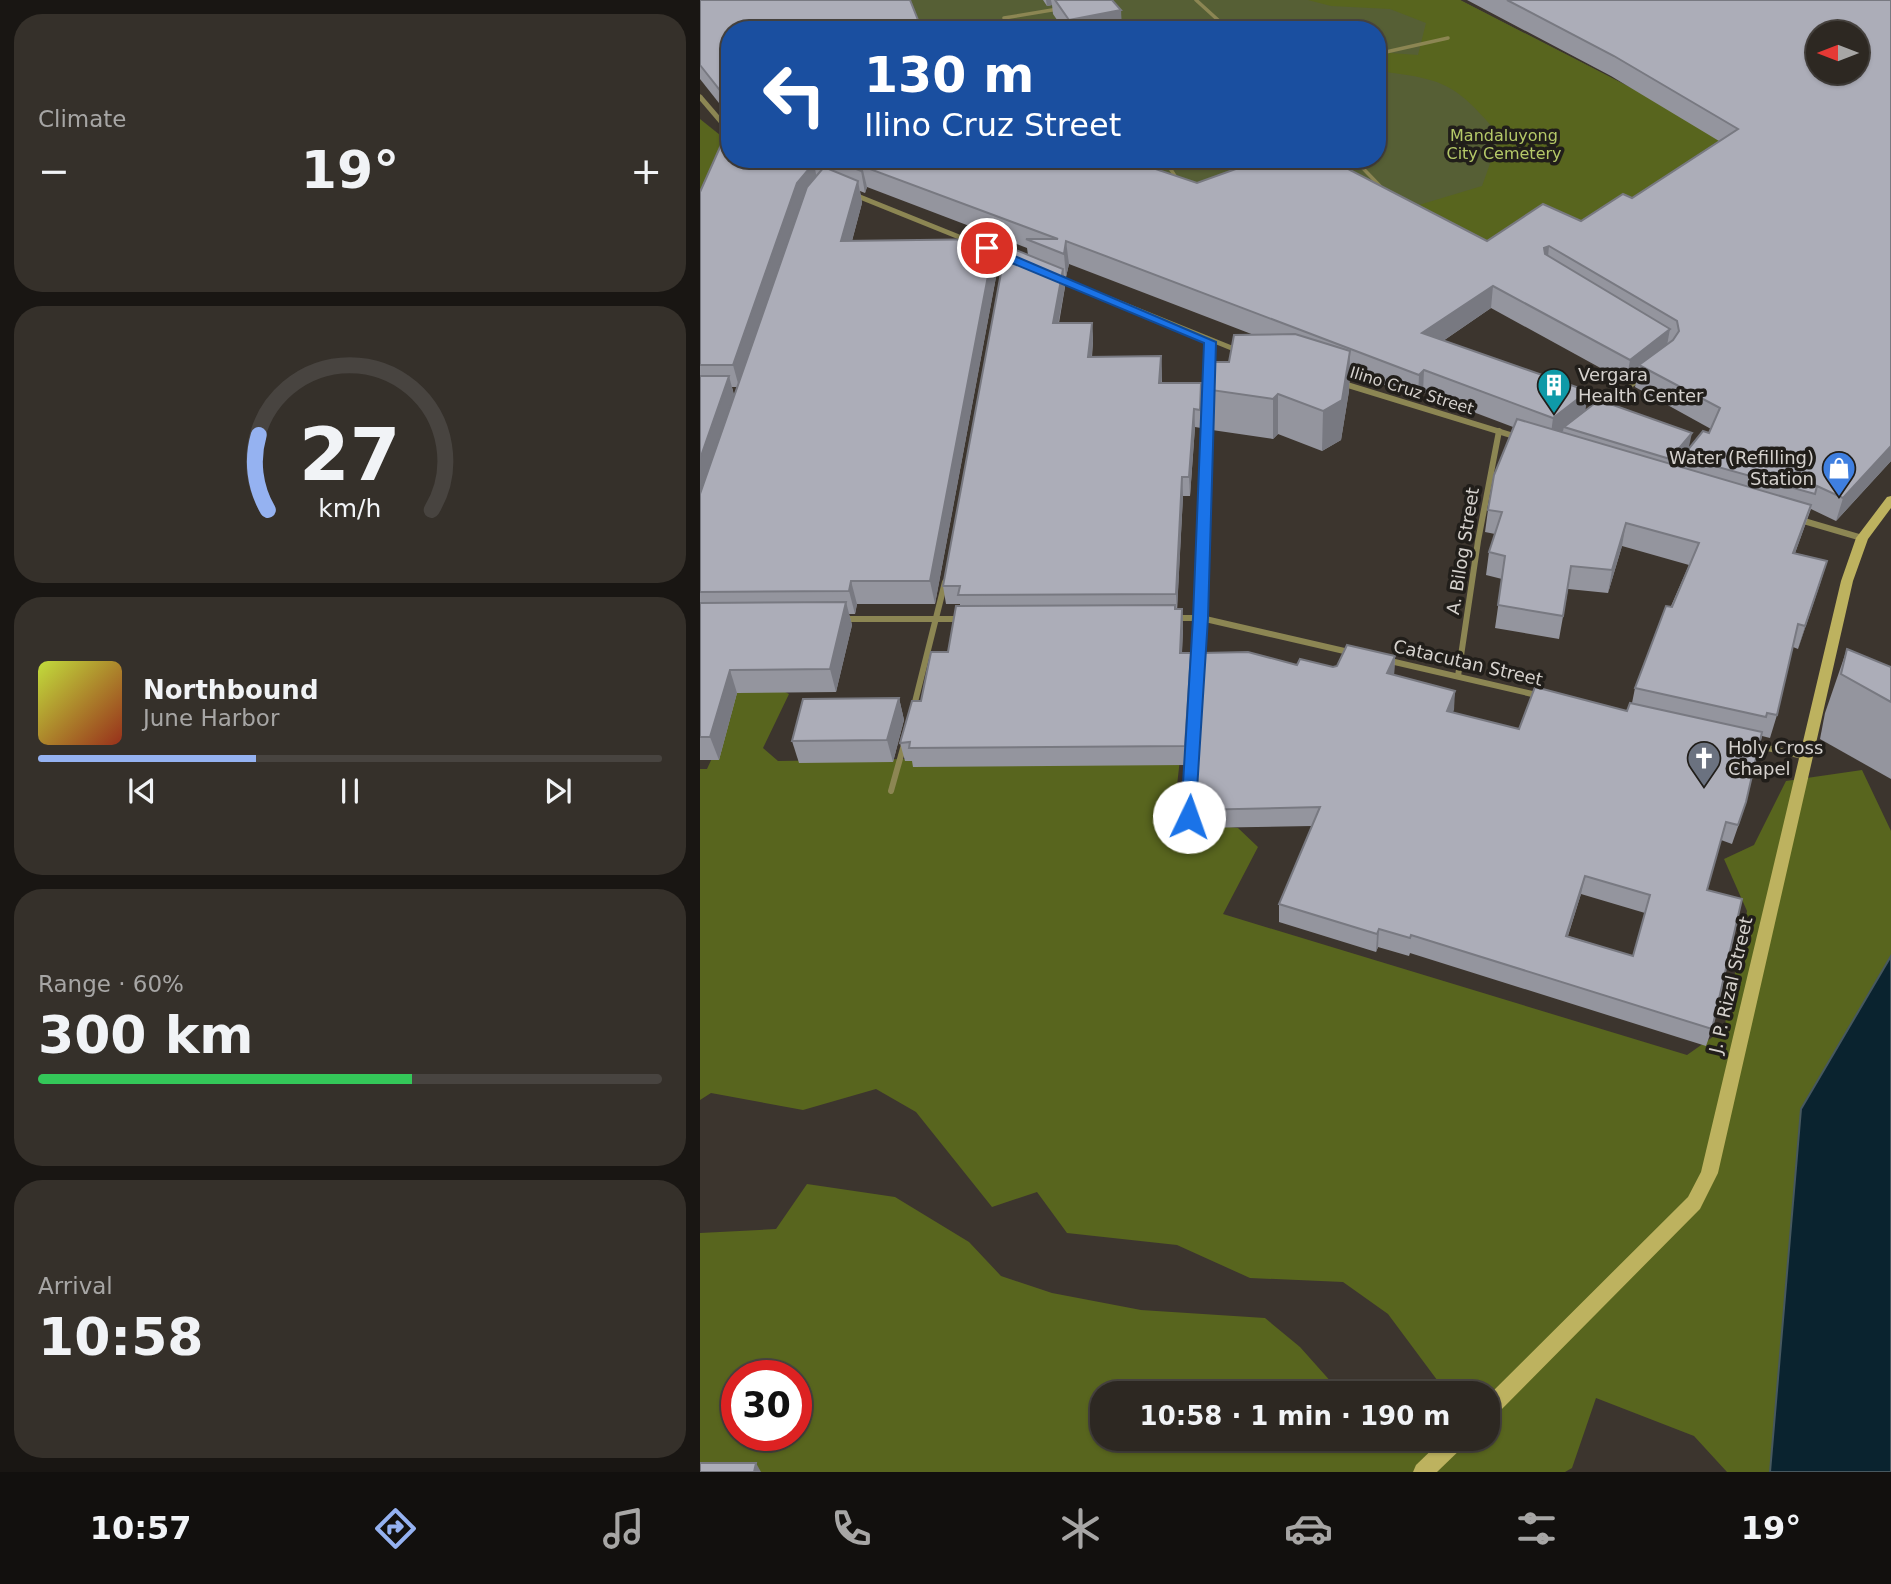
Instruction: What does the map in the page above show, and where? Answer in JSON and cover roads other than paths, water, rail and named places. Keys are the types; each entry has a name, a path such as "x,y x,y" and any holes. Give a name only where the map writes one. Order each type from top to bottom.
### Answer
{"street":[{"path":"700,97 721,122"},
{"path":"850,193 981,246"},
{"path":"1054,276 1210,342 1248,354"},
{"path":"1189,817 1201,618 1210,342"},
{"name":"Ilino Cruz Street","path":"1338,382 1525,439"},
{"name":"A. Bilog Street","path":"1458,676 1478,541 1499,431"},
{"name":"J. P. Rizal Street","path":"1500,1397 1694,1203 1709,1173 1847,581 1862,538 1891,500"},
{"path":"1783,515 1862,538"},
{"path":"909,725 938,619 945,579"},
{"path":"1159,618 1201,618 1363,655"},
{"path":"840,619 965,619"},
{"name":"Catacutan Street","path":"1377,658 1552,698"},
{"path":"891,792 905,738"},
{"path":"1740,742 1807,757"},
{"path":"1423,1472 1445,1451"}],"lane":[{"path":"1196,0 1220,21"},
{"path":"1004,18 1068,7"},
{"path":"1386,52 1448,38"},
{"path":"1170,168 1181,184"},
{"path":"1363,168 1380,186"},
{"path":"1601,408 1643,376"}],"water":[{"path":"1891,956 1891,1472 1770,1472 1801,1109"}],"place":[{"name":"Vergara Health Center","path":"1554,415"},
{"name":"Water (Refilling) Station","path":"1839,498"},
{"name":"Holy Cross Chapel","path":"1704,788"}],"park label":[{"name":"Mandaluyong City Cemetery","path":"1504,144"}]}
